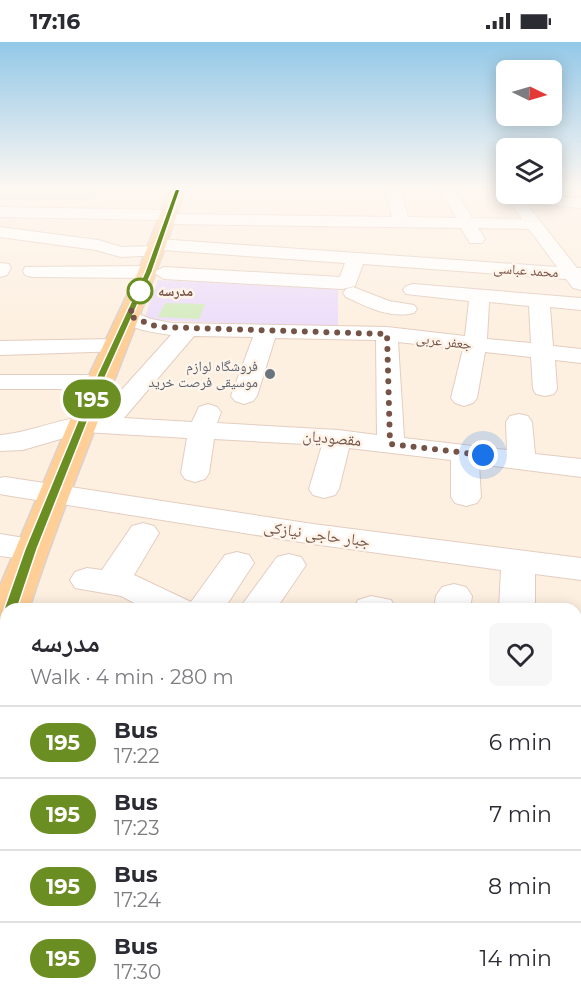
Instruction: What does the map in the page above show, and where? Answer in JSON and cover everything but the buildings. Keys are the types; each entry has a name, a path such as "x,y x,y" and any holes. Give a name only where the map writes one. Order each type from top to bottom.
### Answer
{"main road":[{"path":"8,603 15,547 53,494 93,425 99,382 168,235"}],"street":[{"path":"40,235 98,245 205,275 337,284 351,287 385,307 417,281"},
{"path":"13,268 53,235"},
{"path":"98,245 105,235"},
{"path":"205,275 232,250 242,235"},
{"path":"276,280 291,256 296,235"},
{"path":"346,235 350,258 351,287"},
{"path":"390,261 391,235"},
{"path":"390,444 393,335 417,281 424,235"},
{"path":"464,398 475,345 492,286 473,235"},
{"path":"543,235 578,277"},
{"name":"محمد عباسی","path":"156,260 232,250 291,256 390,261 417,281 492,286 578,277"},
{"path":"555,251 581,252"},
{"path":"13,268 121,252"},
{"path":"266,263 267,260 291,256"},
{"path":"13,268 156,260"},
{"path":"417,281 457,290 492,286 539,301 581,304"},
{"path":"539,301 545,389"},
{"name":"جعفر عربی","path":"129,316 158,327 188,330 393,335 581,356"},
{"path":"3,467 23,442 93,425 188,330"},
{"path":"244,396 266,332"},
{"path":"0,348 115,346"},
{"path":"0,382 35,379 99,382"},
{"path":"195,473 205,421"},
{"name":"مقصودیان","path":"93,425 205,421 291,424 338,438 581,468"},
{"path":"519,422 521,460"},
{"path":"318,511 338,438"},
{"path":"465,453 466,497"},
{"name":"جبار حاجی نیازکی","path":"3,467 53,494 318,511 366,531 518,561 581,569"},
{"path":"143,533 117,590 158,603"},
{"path":"517,603 518,561"},
{"path":"209,603 237,563"},
{"path":"260,603 289,565"}],"shaded area":[{"path":"158,280 338,289 338,327 151,320 145,317"}],"green space":[{"path":"165,303 205,304 199,319 158,317"}],"bus line":[{"name":"195","path":"12,603 31,549 99,382 148,272 161,235"}],"place":[{"name":"مدرسه","path":"140,291"},
{"name":"فروشگاه لوازم موسیقی فرصت خرید","path":"270,374"}],"route":[{"path":"140,291 129,316 158,327 188,330 387,334 390,444 483,455"}]}
